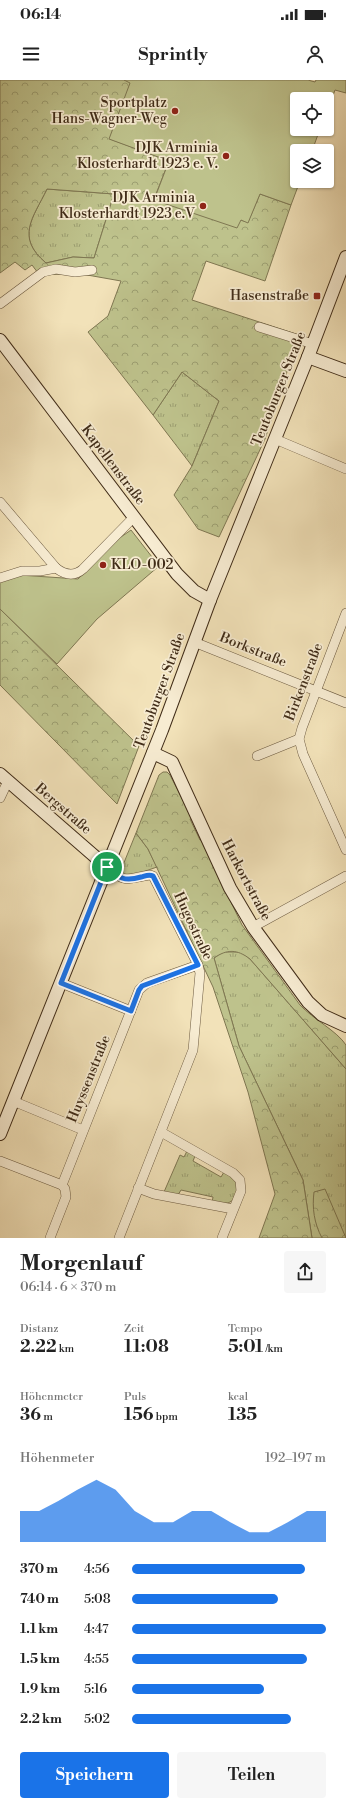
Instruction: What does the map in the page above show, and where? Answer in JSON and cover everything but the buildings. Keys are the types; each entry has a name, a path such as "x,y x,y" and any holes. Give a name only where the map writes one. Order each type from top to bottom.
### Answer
{"main road":[{"name":"Teutoburger Straße","path":"0,1134 148,766 210,600 308,357 346,257"},
{"name":"Kapellenstraße","path":"0,340 186,584 210,600"},
{"path":"308,357 346,371"},
{"name":"Harkortstraße","path":"153,753 172,762 230,888 252,927 308,1002 322,1015 346,1026"},
{"name":"Bergstraße","path":"4,778 107,867"}],"street":[{"path":"0,304 43,272 56,269 75,272 92,270"},
{"path":"259,327 313,344"},
{"path":"275,439 346,469"},
{"path":"0,502 56,568 67,574 80,572 134,517"},
{"path":"0,578 22,572 56,568"},
{"name":"Birkenstraße","path":"346,613 315,690 299,739 306,761 346,850"},
{"name":"Borkstraße","path":"194,642 346,703"},
{"path":"257,756 299,739"},
{"path":"0,798 4,778"},
{"name":"Hugostraße","path":"107,867 118,877 126,879 147,875 153,876 198,965 200,973 194,1050 119,1238"},
{"path":"252,927 346,876"},
{"name":"Huyssenstraße","path":"50,1238 66,1197 65,1189 62,1185 139,990 142,986 198,965"},
{"path":"61,983 131,1011"},
{"path":"13,1100 83,1130"},
{"path":"161,1132 237,1176 240,1180 241,1191 222,1238"},
{"path":"0,1161 62,1185"},
{"path":"138,1188 154,1194 233,1209"}],"green space":[{"path":"0,80 124,80 131,82 110,139 169,161 154,199 248,222 260,194 291,205 265,281 206,261 192,300 299,335 265,439 219,537 198,529 174,495 192,466 219,401 182,372 153,415 88,332 108,316 121,281 76,273 44,275 41,277 32,265 25,270 15,262 0,273","holes":["47,189 114,194 94,258 73,257 46,263 37,254 31,245 29,236 30,227 32,218"]},
{"name":"DJK Arminia Klosterhardt 1923 e. V.","path":"124,80 308,80 315,82 316,80 346,80 346,93 335,90 334,93 290,92 290,136 317,136 315,144 290,144 290,188 297,188 291,205 260,194 248,223 241,220 237,228 154,200 169,161 109,139 130,83"},
{"path":"47,189 114,194 94,258 73,257 46,263 37,254 31,245 29,236 30,227 32,218"},
{"path":"182,372 219,401 192,466 153,415"},
{"path":"131,530 159,566 97,619 57,664 0,609 0,580 19,575 78,579 121,537"},
{"path":"0,609 139,746 117,804 0,685"},
{"path":"163,772 167,772 170,775 192,818 190,819 242,925 300,1005 337,1035 346,1045 346,1069 250,959 241,953 232,951 223,953 214,958 239,1046 303,1180 312,1238 259,1238 275,1194 248,1092 213,987 148,849 136,833 159,775"},
{"path":"136,833 148,849 157,867 137,874 119,875"},
{"path":"223,952 241,952 250,959 346,1069 346,1238 312,1238 303,1180 239,1046 214,958"},
{"path":"187,1151 195,1156 193,1161 221,1177 224,1172 235,1180 237,1191 236,1195 231,1201 228,1203 212,1203 213,1197 181,1190 178,1195 164,1192 180,1155 184,1157"},
{"path":"325,1189 346,1238 322,1238 319,1232 314,1215 314,1192"}],"place":[{"name":"Sportplatz Hans-Wagner-Weg","path":"175,111"},
{"name":"DJK Arminia Klosterhardt 1923 e. V.","path":"226,156"},
{"name":"DJK Arminia Klosterhardt 1923 e.V","path":"203,206"},
{"name":"Hasenstraße","path":"317,296"},
{"name":"KLO-002","path":"103,565"}],"route":[{"path":"107,867 118,877 126,879 147,875 153,876 198,965 142,986 131,1011 61,983 107,867"}]}
